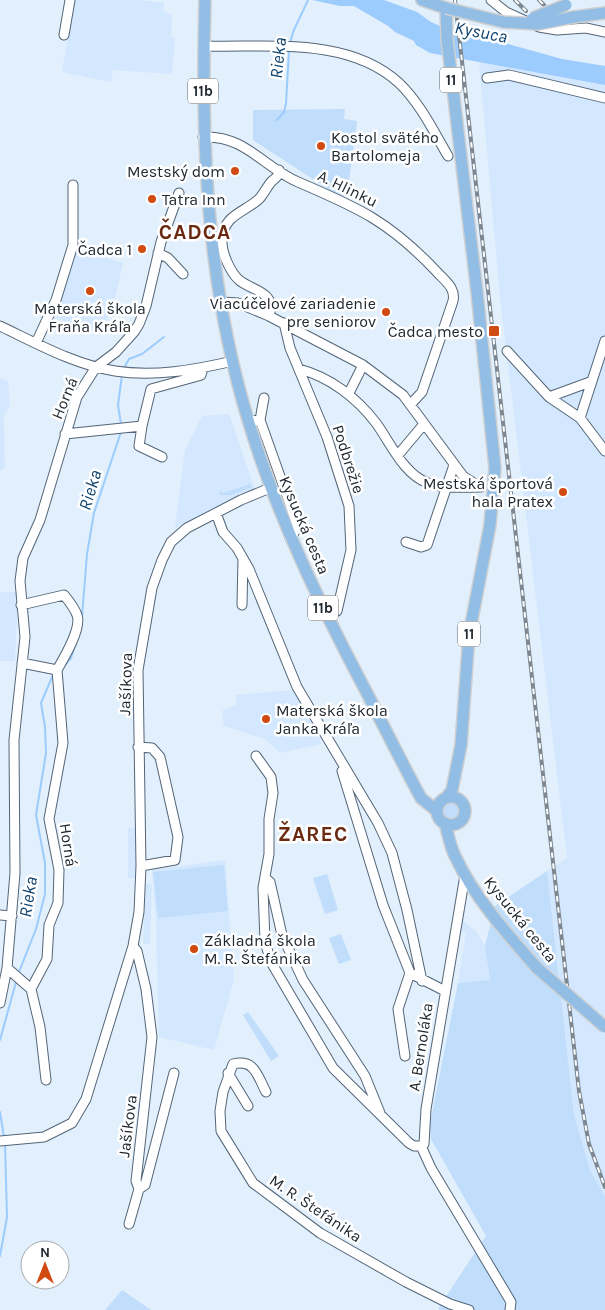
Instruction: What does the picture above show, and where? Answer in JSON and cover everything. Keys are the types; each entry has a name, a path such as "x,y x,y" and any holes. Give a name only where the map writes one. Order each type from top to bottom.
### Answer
{"main road":[{"name":"11b","path":"205,0 203,137 210,226 221,302 233,361"},
{"path":"422,0 491,20 514,23 538,24 605,13"},
{"path":"514,23 546,14 573,0"},
{"name":"11","path":"446,8 446,34 494,443 494,489 490,525 469,635 461,744 460,799"},
{"name":"Kysucká cesta","path":"233,361 254,421 270,488 290,538 339,639 421,798 442,803 440,818 451,823"},
{"name":"11","path":"442,803 452,790 461,744"},
{"path":"442,803 460,799"},
{"name":"Kysucká cesta","path":"451,823 465,814 464,806 460,799"},
{"name":"Kysucká cesta","path":"451,823 452,847 463,871 507,933 537,968 605,1027"}],"street":[{"path":"64,35 70,0"},
{"path":"491,0 506,12 539,28 556,30 586,28 605,32"},
{"path":"204,46 289,47 350,56 384,72 410,96 448,156"},
{"path":"487,78 509,75 605,98"},
{"name":"A. Hlinku","path":"203,137 217,136 236,142 297,182 361,209 415,248 449,285 453,291 453,301 422,392 411,404"},
{"path":"270,316 271,308 268,298 262,291 245,283 235,275 227,260 222,240 230,217 260,198 278,176 279,170"},
{"path":"36,343 56,300 73,245 73,185"},
{"name":"Horná","path":"0,1003 7,968 15,873 14,740 25,636 20,581 23,558 40,520 78,397 96,366 116,352 139,324 146,306 158,253 179,193"},
{"path":"158,253 168,258 183,274"},
{"path":"221,302 238,303 284,322 363,365 398,390 411,404 463,476 480,487"},
{"name":"Podbrežie","path":"284,322 290,348 327,437 348,506 350,550 337,611"},
{"path":"0,326 36,343 114,371 133,373 203,368 233,361"},
{"path":"580,418 590,382 605,341"},
{"path":"507,351 549,397 580,418 605,451"},
{"path":"349,393 363,365"},
{"path":"162,457 139,446 151,389 198,376 203,368"},
{"path":"299,369 309,372 349,393 375,422 411,472 426,483 446,488 480,487 494,489"},
{"path":"549,397 590,382"},
{"path":"264,398 254,421 298,527 290,538"},
{"path":"398,455 424,424"},
{"path":"65,434 142,426"},
{"path":"406,542 421,547 427,545 454,465"},
{"name":"Jašíkova","path":"0,1141 44,1136 72,1124 86,1099 133,946 139,912 141,866 138,670 143,630 158,569 176,537 187,528 270,488"},
{"path":"216,513 223,532 243,558 297,687 378,823 392,853 408,910 422,981"},
{"path":"242,605 243,558"},
{"path":"21,605 64,595 78,617 76,630 57,670 22,663"},
{"name":"Horná","path":"31,988 47,958 49,925 58,903 58,870 49,819 63,743 57,670"},
{"path":"138,729 160,757 178,837 175,860 141,866"},
{"path":"138,747 152,748"},
{"path":"256,756 271,777 273,793 269,819 269,854 263,888 265,942 271,962 333,1068 409,1143 414,1146 420,1146 431,1168 511,1302 510,1310"},
{"path":"338,758 383,905 410,973 422,981 445,991"},
{"name":"A. Bernoláka","path":"420,1146 424,1144 426,1108 460,904 463,871"},
{"path":"265,878 270,882 282,935 302,980 365,1076 382,1118"},
{"path":"460,904 478,894"},
{"path":"0,915 12,916"},
{"name":"Jašíkova","path":"133,946 137,950 146,988 152,1037 136,1181 139,1189 145,1185 174,1073"},
{"path":"7,968 31,988 40,1027 46,1080"},
{"path":"405,1056 398,1009 410,973"},
{"path":"248,1106 228,1073 233,1064 242,1062 251,1064 266,1092"},
{"name":"M. R. Štefánika","path":"228,1073 220,1111 221,1131 253,1183 320,1233 406,1282 450,1304 469,1310"},
{"path":"129,1224 139,1189"}],"shaded area":[{"path":"74,0 140,0 164,3 163,12 172,14 171,37 175,38 172,74 113,70 111,82 62,72"},
{"path":"312,0 384,0 417,12 431,22 470,38 483,37 562,59 605,66 605,85 430,53 416,45 414,41 395,32 354,6 340,6"},
{"path":"479,61 605,85 605,1196 590,1170 574,1115 547,871 567,858 500,297"},
{"path":"345,109 344,119 357,121 349,181 342,198 253,140 253,110"},
{"name":"Materská škola Fraňa Kráľa","path":"76,247 108,251 107,258 123,263 116,294 102,333 54,318"},
{"path":"0,378 8,381 10,405 4,416 5,468 0,471"},
{"path":"229,414 255,490 175,528 185,450 202,416"},
{"path":"250,484 252,487 232,495 219,495 220,490 223,493"},
{"path":"0,592 18,592 15,661 0,661"},
{"name":"Materská škola Janka Kráľa","path":"294,690 322,744 280,753 265,739 224,726 222,711 236,705 236,695"},
{"path":"448,802 454,802 459,807 457,816 448,818 443,813 443,807"},
{"path":"136,827 136,878 128,878 128,828"},
{"name":"Základná škola M. R. Štefánika","path":"225,860 234,979 214,1050 159,1037 156,920 152,870"},
{"path":"224,865 228,911 158,918 153,872"},
{"path":"547,871 574,1115 590,1170 605,1196 605,1310 439,1310 439,1307 486,1236 431,1139 430,1123 458,983 490,980 485,946 495,906"},
{"path":"327,874 338,910 325,914 313,878"},
{"path":"146,884 152,884 150,944 143,944"},
{"path":"460,919 477,932 485,946 490,980 458,983 466,932 458,931"},
{"path":"341,934 351,960 339,964 329,938"},
{"path":"248,1012 279,1056 271,1061 243,1015"},
{"path":"122,1290 151,1310 105,1310"}],"waterway":[{"name":"Rieka","path":"290,44 293,32 308,0"},
{"name":"Rieka","path":"277,120 284,112 286,104 289,51"},
{"name":"Rieka","path":"124,368 129,359 142,354 164,337"},
{"name":"Rieka","path":"121,424 118,405 122,375"},
{"name":"Rieka","path":"81,629 87,554 94,513 121,432"},
{"name":"Rieka","path":"65,665 71,658 77,640"},
{"name":"Rieka","path":"19,972 36,929 45,894 45,863 36,815 46,753 45,727 41,703 52,677"},
{"name":"Rieka","path":"0,1040 16,982"},
{"name":"Rieka","path":"0,1112 4,1137"},
{"name":"Rieka","path":"0,1256 7,1217 5,1144"}],"railway":[{"path":"455,0 579,1091 589,1144 605,1187"},
{"path":"515,0 526,11"},
{"path":"539,0 544,5"}],"place":[{"name":"Kostol svätého Bartolomeja","path":"321,146"},
{"name":"Mestský dom","path":"235,171"},
{"name":"Tatra Inn","path":"152,199"},
{"name":"Čadca 1","path":"142,249"},
{"name":"Materská škola Fraňa Kráľa","path":"90,291"},
{"name":"Viacúčelové zariadenie pre seniorov","path":"386,312"},
{"name":"Čadca mesto","path":"494,331"},
{"name":"Mestská športová hala Pratex","path":"563,492"},
{"name":"Materská škola Janka Kráľa","path":"266,719"},
{"name":"Základná škola M. R. Štefánika","path":"194,949"}],"district":[{"name":"ČADCA","path":"195,232"},
{"name":"ŽAREC","path":"313,834"}],"water label":[{"name":"Kysuca","path":"481,32"}]}
